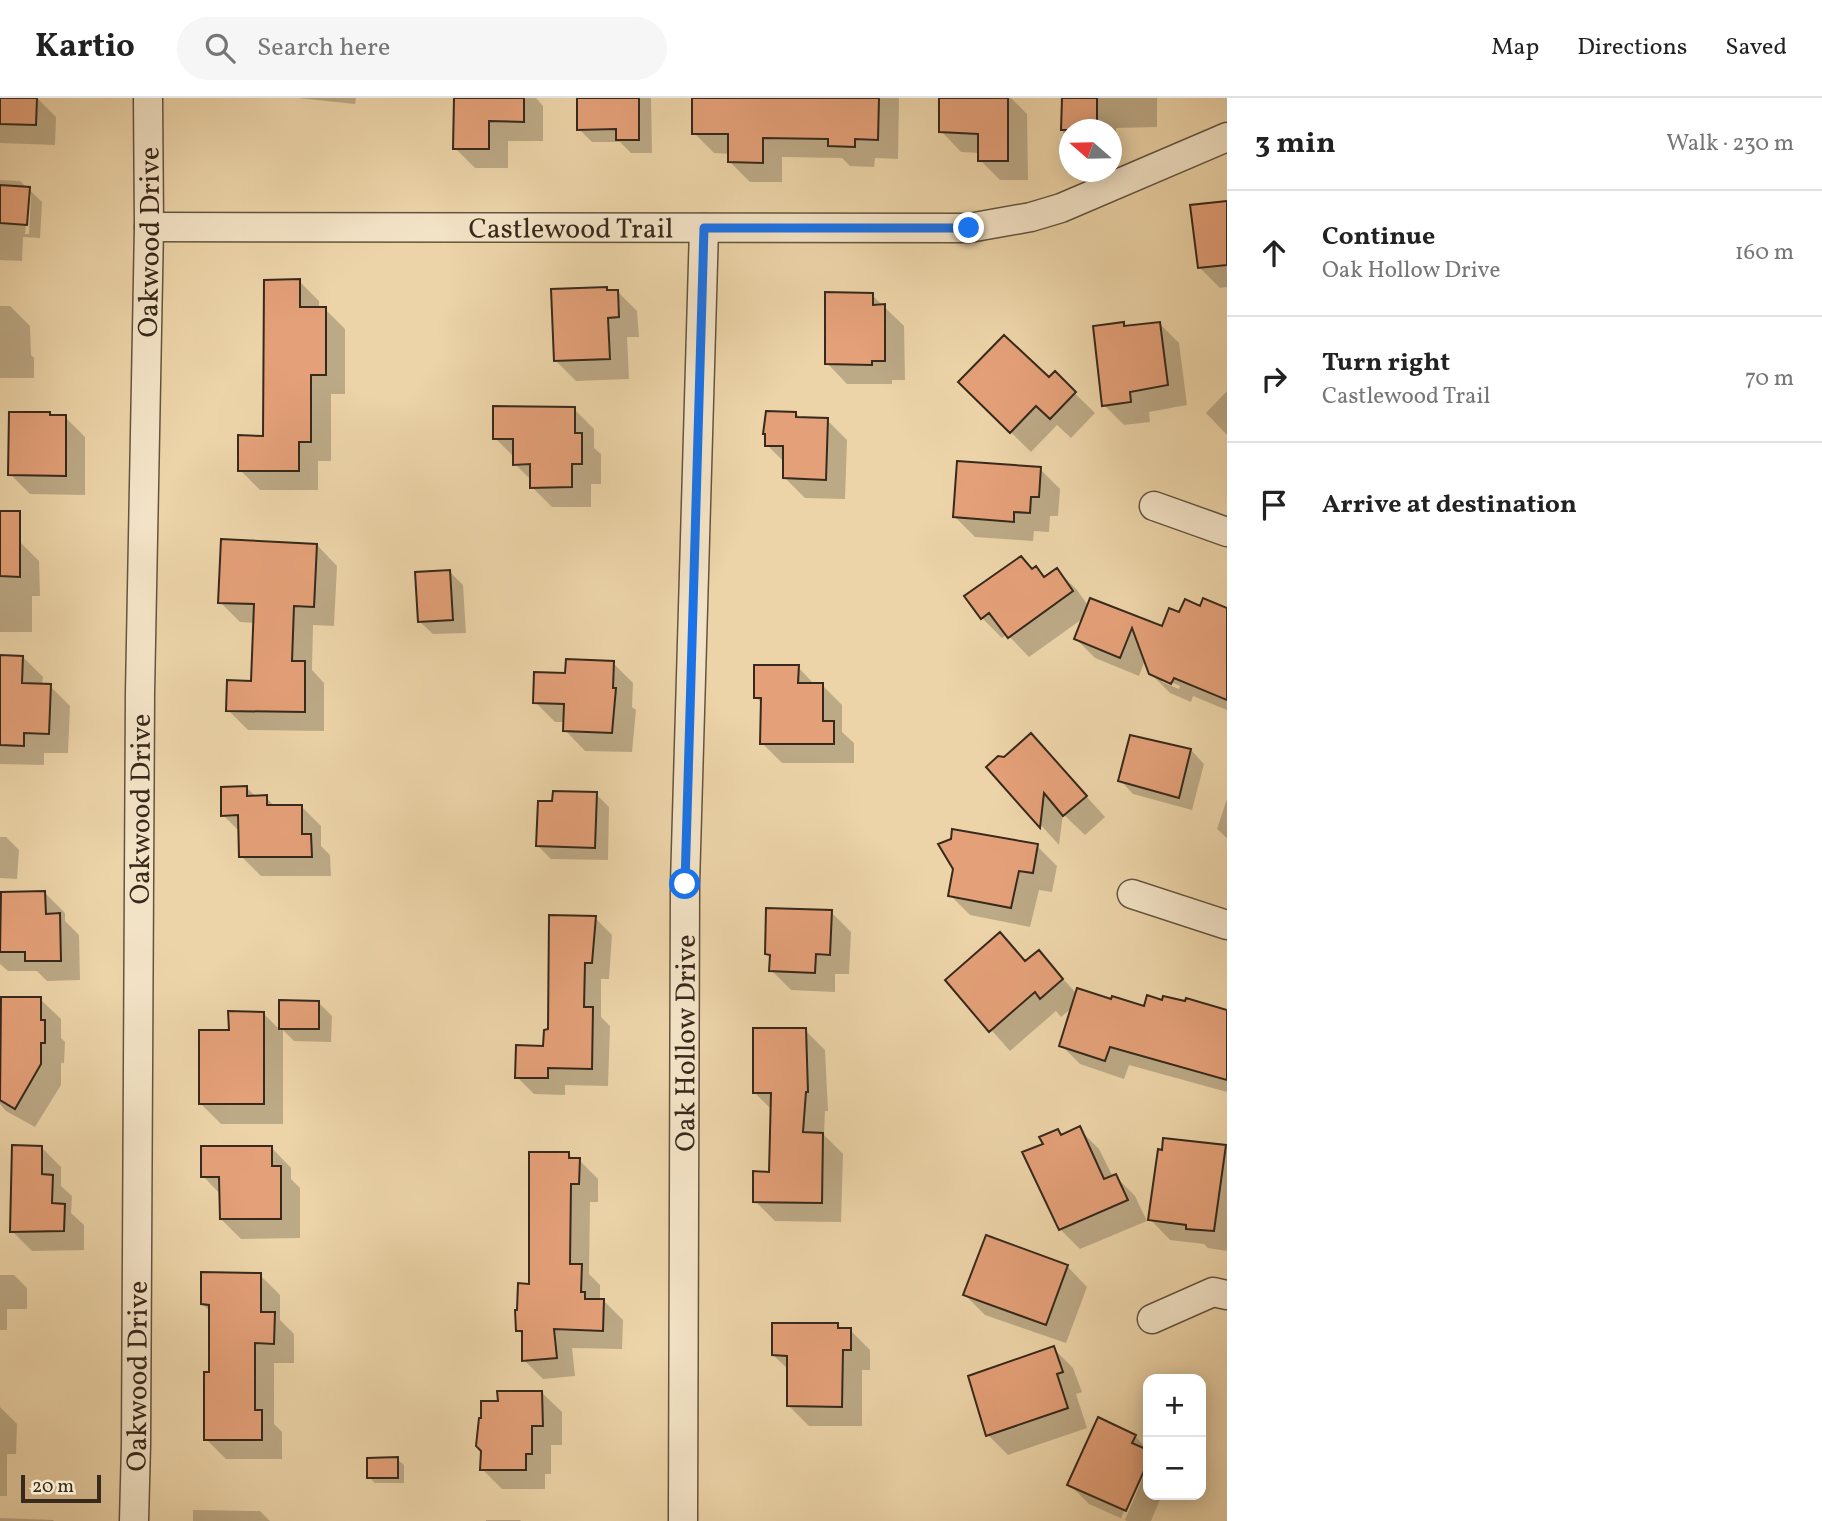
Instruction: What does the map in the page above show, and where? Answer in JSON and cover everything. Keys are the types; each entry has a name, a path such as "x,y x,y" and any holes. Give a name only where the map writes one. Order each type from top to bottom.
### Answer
{"street":[{"name":"Oakwood Drive","path":"134,1521 140,707 149,227 148,98"},
{"name":"Castlewood Trail","path":"149,227 969,228 1000,224 1061,208 1227,137"},
{"name":"Oak Hollow Drive","path":"684,1521 685,884 704,228"},
{"path":"1154,506 1227,532"},
{"path":"1132,894 1227,925"},
{"path":"1152,1319 1213,1292 1227,1295"}],"building":[{"path":"0,98 37,98 36,125 0,124"},
{"path":"454,98 524,98 524,122 489,121 489,149 453,149"},
{"path":"577,98 639,98 639,140 616,140 616,129 577,130"},
{"path":"692,98 879,98 878,140 855,139 855,147 828,146 828,139 763,138 763,163 728,162 728,134 692,134"},
{"path":"939,98 1008,98 1008,161 978,161 978,134 939,132"},
{"path":"1062,98 1097,98 1097,119 1061,119"},
{"path":"0,185 30,187 27,225 0,223"},
{"path":"1227,201 1227,265 1198,268 1190,205"},
{"path":"300,279 300,307 326,307 326,375 311,375 311,442 299,442 299,471 238,471 238,435 263,436 264,280"},
{"path":"607,287 607,290 618,290 619,317 608,318 610,359 554,361 551,289"},
{"path":"825,292 873,293 873,305 885,304 885,361 872,361 872,365 825,364"},
{"path":"1124,322 1124,326 1160,322 1168,385 1130,392 1131,402 1102,406 1093,326"},
{"path":"1004,335 1049,377 1055,371 1076,392 1050,419 1036,406 1010,433 958,382"},
{"path":"493,406 575,407 575,433 582,433 582,464 572,464 572,487 530,488 530,464 513,465 513,439 493,439"},
{"path":"766,411 796,412 796,417 828,418 826,480 783,478 783,446 765,446 763,434"},
{"path":"9,412 50,412 50,415 66,415 66,476 8,475"},
{"path":"957,461 1041,467 1039,497 1031,497 1030,513 1014,512 1014,522 953,517"},
{"path":"0,511 20,511 20,577 0,576"},
{"path":"221,539 317,544 314,607 294,606 292,661 305,661 305,712 226,711 227,680 251,681 254,604 218,603"},
{"path":"1021,556 1032,569 1036,566 1044,577 1057,568 1073,591 1008,638 989,613 981,619 964,596"},
{"path":"450,570 453,620 418,622 415,572"},
{"path":"1090,598 1162,626 1169,608 1179,612 1185,599 1200,606 1203,598 1227,608 1227,700 1174,678 1171,684 1149,674 1132,628 1120,658 1074,639"},
{"path":"0,655 23,656 22,683 51,684 49,734 24,733 24,746 0,745"},
{"path":"566,659 614,661 613,688 616,688 612,733 563,731 564,704 533,703 534,672 565,673"},
{"path":"754,665 799,665 798,683 823,683 823,721 834,721 834,744 760,744 761,698 754,698"},
{"path":"1031,733 1087,796 1063,816 1044,793 1040,828 986,767 998,756 1004,757"},
{"path":"1130,735 1191,749 1179,798 1118,781"},
{"path":"247,786 247,796 267,795 267,805 302,805 302,834 311,834 312,857 239,857 238,815 221,816 221,787"},
{"path":"553,791 597,792 595,848 536,846 538,801 552,801"},
{"path":"952,829 1038,844 1033,873 1019,871 1011,908 948,896 953,869 938,844 951,839"},
{"path":"45,891 46,914 60,913 61,961 25,961 25,952 0,952 1,892"},
{"path":"766,908 832,910 830,955 816,954 815,973 769,971 770,955 765,954"},
{"path":"549,915 596,916 592,963 585,963 584,1007 593,1007 592,1069 548,1068 548,1078 515,1078 516,1045 543,1046 544,1030 548,1029"},
{"path":"1000,932 1025,961 1039,950 1063,979 1040,999 1035,992 989,1032 945,980"},
{"path":"1077,988 1144,1006 1147,995 1162,1000 1163,996 1185,1001 1186,998 1227,1010 1227,1080 1110,1047 1105,1061 1059,1046"},
{"path":"1,997 41,997 41,1020 45,1020 41,1064 15,1109 0,1100"},
{"path":"279,1000 319,1001 319,1029 279,1029"},
{"path":"228,1011 264,1012 264,1104 199,1104 199,1030 229,1030"},
{"path":"753,1028 806,1028 808,1092 803,1132 823,1133 822,1203 753,1202 753,1171 769,1172 771,1093 753,1093"},
{"path":"1080,1126 1104,1179 1116,1174 1128,1200 1059,1230 1022,1152 1043,1144 1039,1137 1058,1129 1061,1135"},
{"path":"1163,1138 1226,1145 1214,1231 1186,1229 1186,1225 1148,1220 1158,1149 1162,1150"},
{"path":"12,1145 42,1146 42,1174 53,1175 52,1203 65,1204 64,1231 10,1232"},
{"path":"201,1146 272,1146 272,1166 281,1166 281,1219 220,1219 219,1177 201,1177"},
{"path":"529,1152 569,1152 569,1158 580,1158 579,1184 571,1184 570,1264 582,1264 581,1292 585,1292 585,1299 604,1299 603,1331 554,1329 557,1358 522,1361 522,1331 516,1331 515,1310 518,1283 529,1284"},
{"path":"986,1235 1068,1265 1046,1325 963,1295"},
{"path":"201,1272 261,1273 261,1312 275,1312 274,1344 255,1343 255,1410 262,1410 262,1440 204,1440 204,1372 209,1372 209,1305 201,1304"},
{"path":"772,1323 838,1323 838,1328 851,1328 851,1350 843,1350 842,1407 787,1406 787,1356 772,1355"},
{"path":"1054,1346 1063,1372 1057,1374 1068,1408 986,1436 968,1376"},
{"path":"497,1391 542,1391 543,1426 532,1426 532,1454 526,1454 526,1470 480,1470 481,1451 476,1446 481,1401 498,1401"},
{"path":"1098,1417 1136,1435 1132,1443 1143,1448 1143,1473 1126,1511 1067,1485"},
{"path":"398,1457 398,1478 367,1478 367,1458"}],"route":[{"path":"685,884 704,228 969,228"}]}
